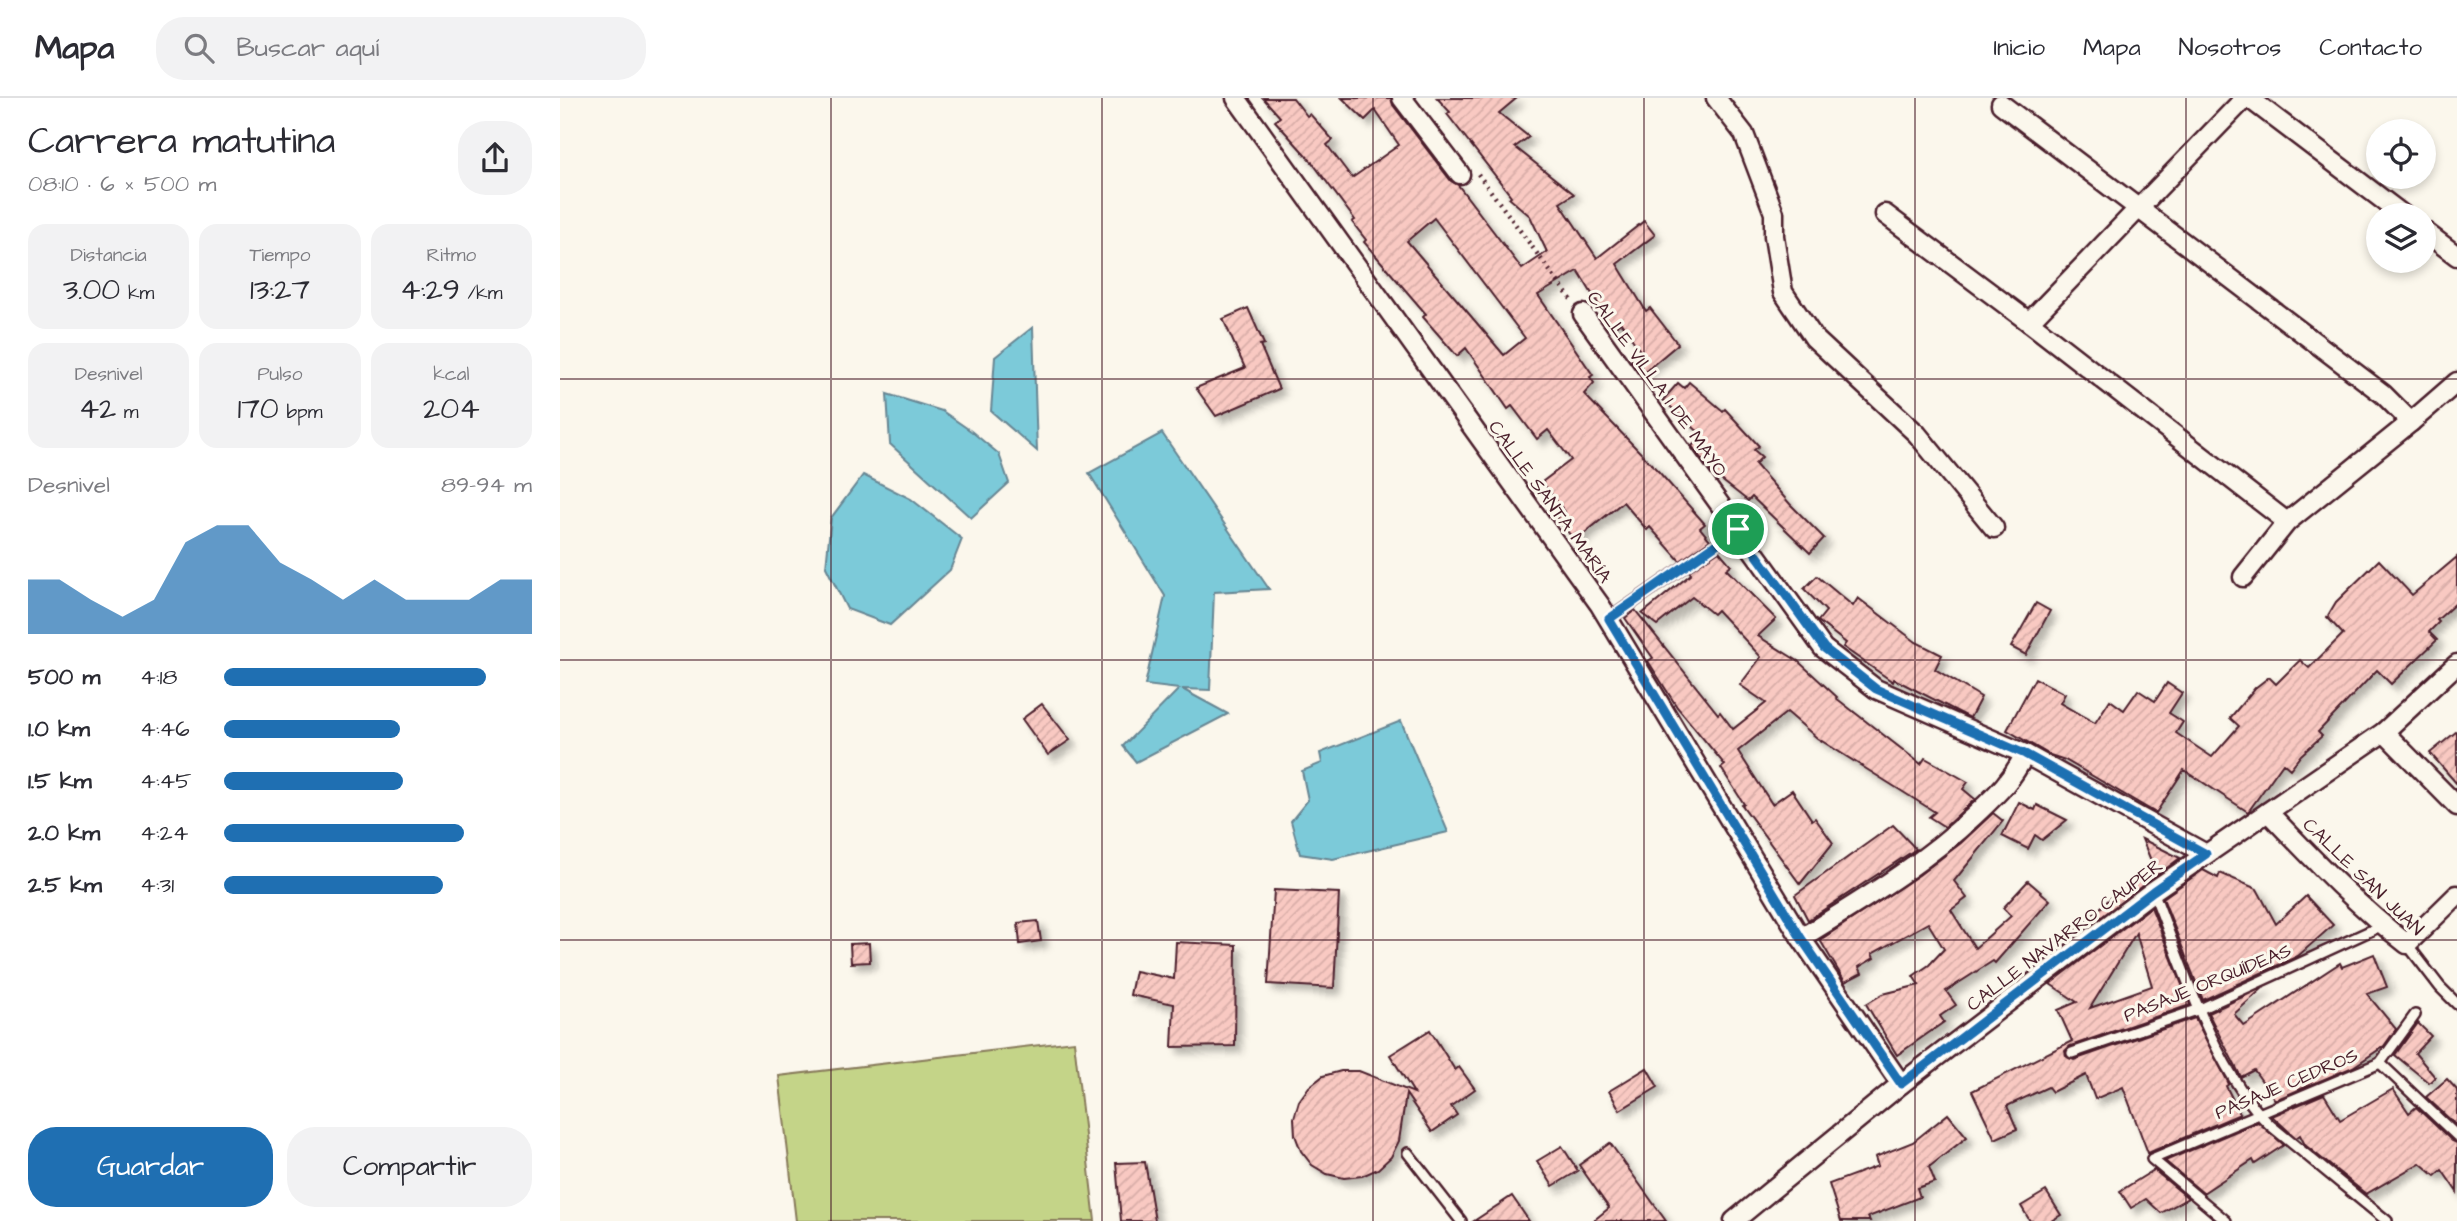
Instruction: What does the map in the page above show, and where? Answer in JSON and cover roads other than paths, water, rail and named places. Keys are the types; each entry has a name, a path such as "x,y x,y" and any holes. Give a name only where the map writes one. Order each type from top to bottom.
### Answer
{"street":[{"name":"CALLE SANTA MARÍA","path":"1237,98 1609,619 1801,938 1901,1084"},
{"path":"1402,98 1469,174"},
{"path":"1716,98 1744,134 1774,213 1774,236 1783,292 1814,338 1917,434 1994,528"},
{"path":"2029,322 2247,98 2387,203"},
{"path":"2001,104 2383,394 2411,422"},
{"path":"1885,214 2287,522"},
{"path":"2436,240 2457,256"},
{"name":"CALLE VILLA 1 DE MAYO","path":"1583,314 1824,648 1876,689 2024,756 2206,854"},
{"path":"2243,577 2287,522 2457,382"},
{"name":"CALLE NAVARRO CAUPER","path":"1734,1221 1901,1084 2153,891 2384,732 2457,664"},
{"path":"2384,732 2457,806"},
{"path":"1801,938 1908,871 1944,845 2010,781 2024,756"},
{"name":"CALLE SAN JUAN","path":"2268,812 2377,928 2407,944"},
{"path":"2407,944 2457,895"}],"lane":[{"path":"1609,619 1738,529"},
{"path":"2153,891 2200,1009 2233,1080 2258,1113 2388,1221"},
{"name":"PASAJE ORQUÍDEAS","path":"2072,1053 2200,1009 2377,928"},
{"name":"CALLE SAN JUAN","path":"2407,944 2440,987 2457,1004"},
{"name":"PASAJE CEDROS","path":"2226,1221 2152,1159 2380,1063 2415,1015"},
{"path":"2380,1063 2457,1136"},
{"path":"1408,1153 1461,1221"}],"water":[{"path":"1033,327 1037,451 991,411 995,357"},
{"path":"887,394 942,411 971,431 999,454 1009,483 971,518 890,444"},
{"path":"1162,433 1269,589 1214,592 1210,690 1182,689 1228,714 1136,762 1123,746 1179,689 1145,685 1165,596 1089,473"},
{"path":"863,475 911,499 962,539 950,570 890,625 847,609 826,567 831,518"},
{"path":"1401,721 1448,832 1333,859 1300,854 1291,821 1308,800 1302,771 1322,763 1320,753"}]}
